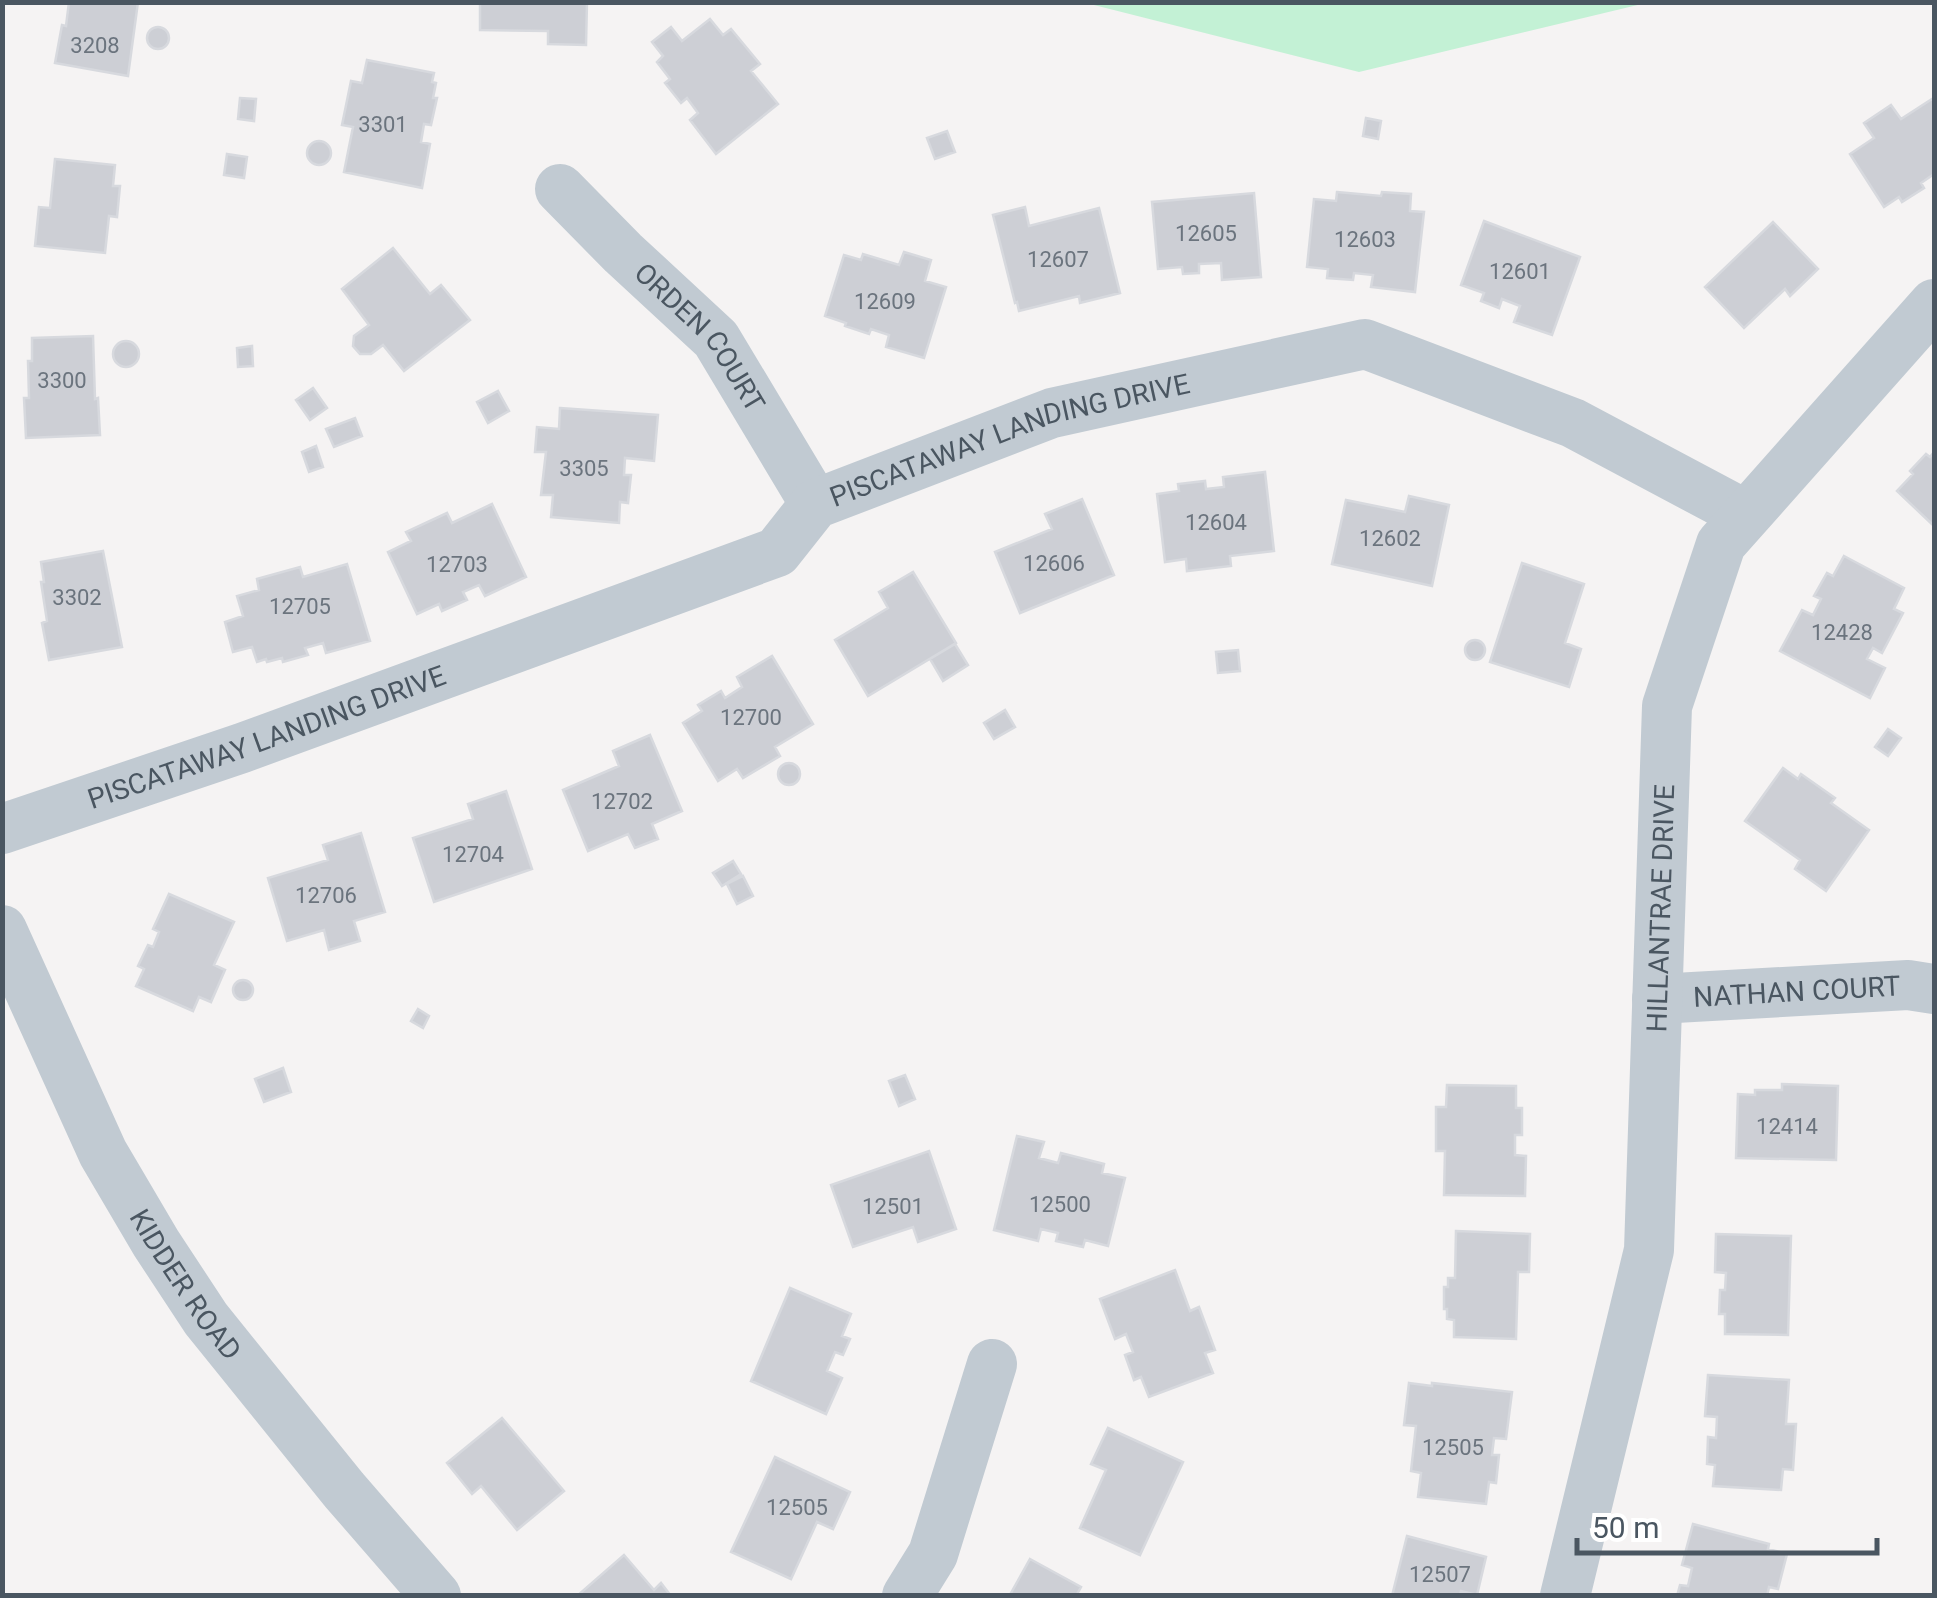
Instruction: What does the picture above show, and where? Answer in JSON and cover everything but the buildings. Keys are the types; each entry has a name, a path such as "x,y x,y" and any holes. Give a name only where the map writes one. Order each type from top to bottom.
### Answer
{"street":[{"name":"ORDEN COURT","path":"560,190 716,339 815,504"},
{"name":"HILLANTRAE DRIVE","path":"1565,1596 1649,1250 1666,706 1721,544 1934,304"},
{"name":"PISCATAWAY LANDING DRIVE","path":"2,828 242,748 778,552 815,504 1052,413 1365,344 1573,423 1746,515"},
{"name":"KIDDER ROAD","path":"2,930 104,1154 156,1243 206,1319 344,1490 436,1596"},
{"name":"NATHAN COURT","path":"1657,999 1908,986 1934,989"},
{"path":"907,1596 933,1554 992,1364"}],"green space":[{"path":"1086,3 1646,3 1359,72"}]}
